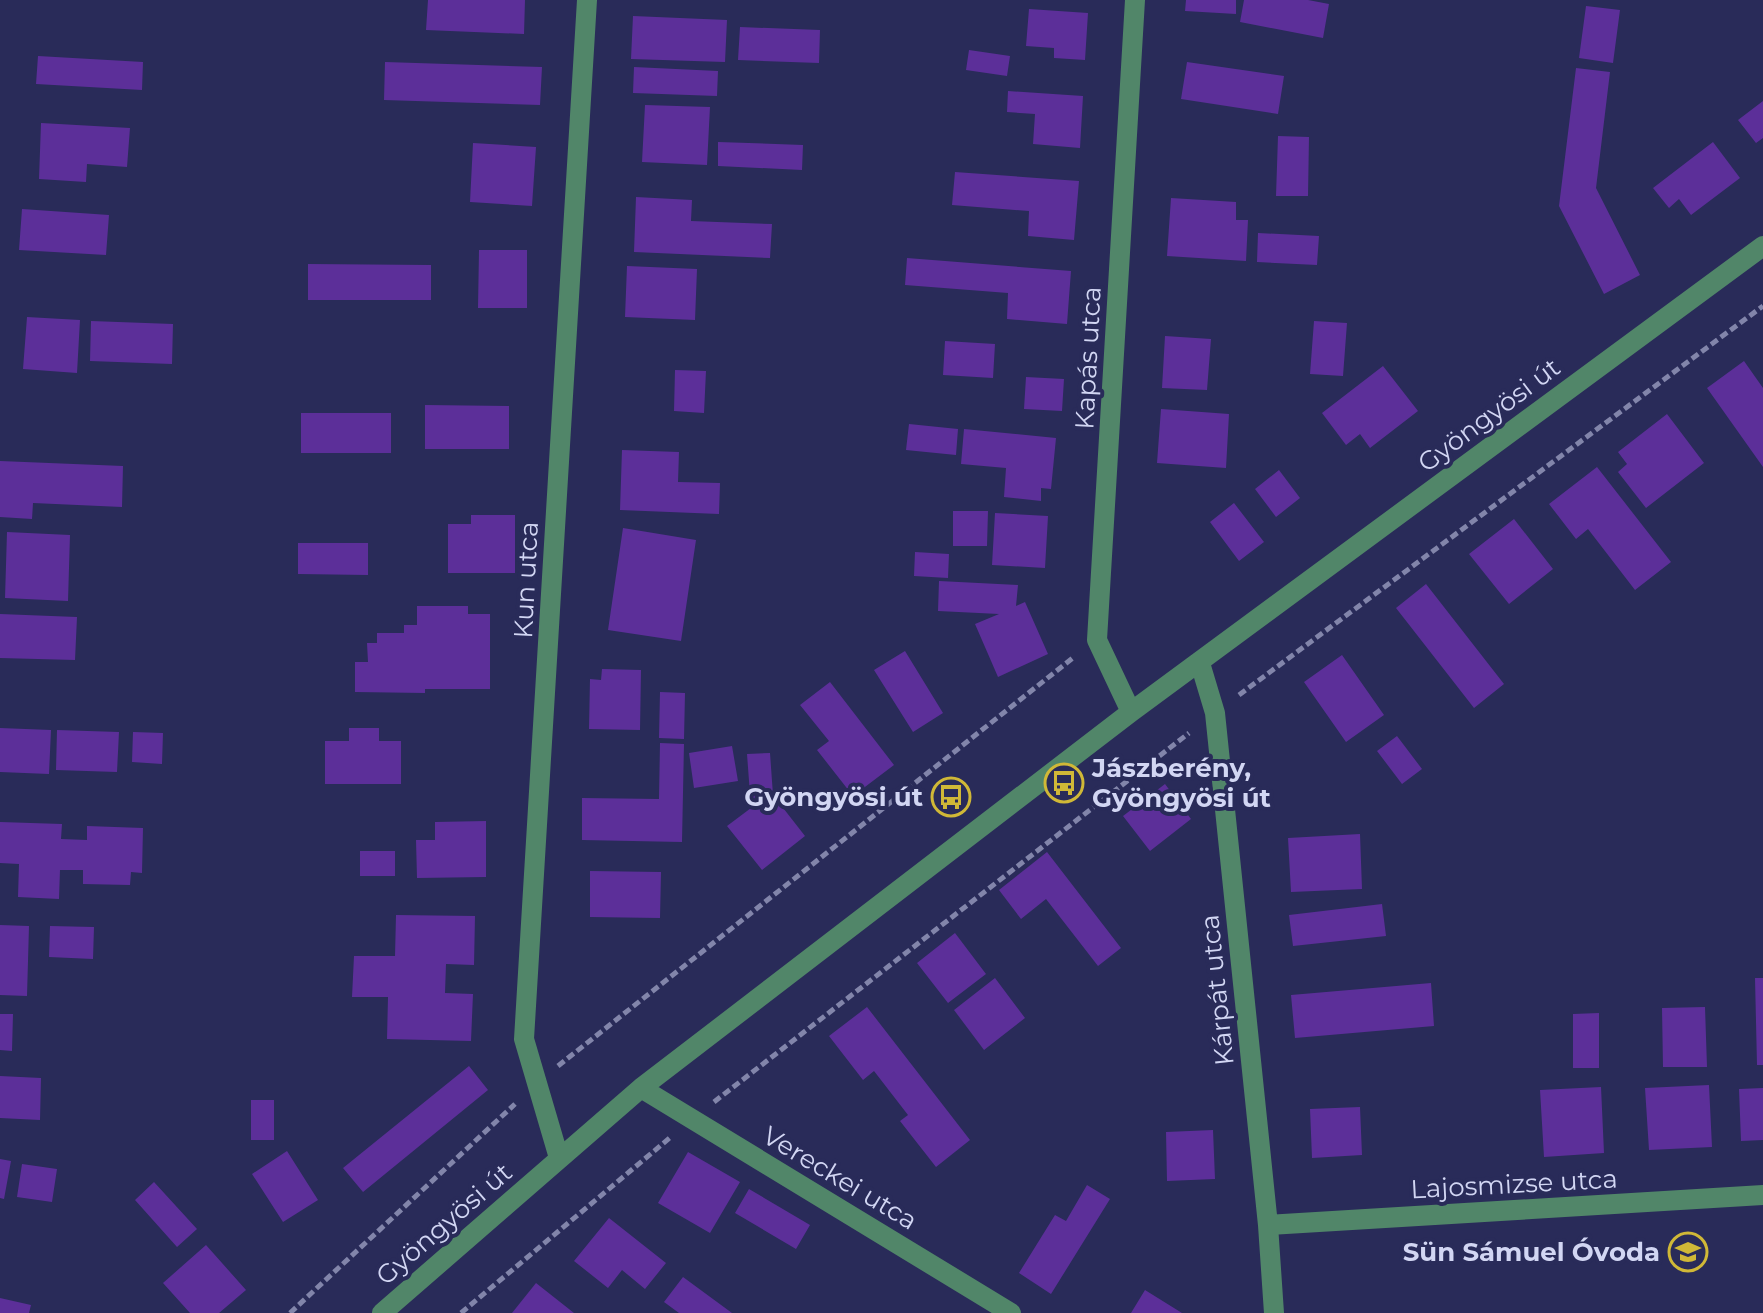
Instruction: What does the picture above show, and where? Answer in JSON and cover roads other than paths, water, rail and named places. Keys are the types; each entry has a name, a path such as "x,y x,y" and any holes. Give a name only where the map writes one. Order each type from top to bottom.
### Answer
{"street":[{"name":"Kun utca","path":"559,1158 524,1039 587,0"},
{"name":"Kapás utca","path":"1131,712 1097,640 1135,0"},
{"name":"Gyöngyösi út","path":"382,1313 641,1088 1131,712 1763,246"},
{"name":"Kárpát utca","path":"1200,663 1215,713 1268,1225 1274,1313"},
{"name":"Vereckei utca","path":"641,1088 1011,1313"},
{"name":"Lajosmizse utca","path":"1268,1225 1763,1195"}],"place":[{"name":"Jászberény, Gyöngyösi út","path":"1064,783"},
{"name":"Gyöngyösi út","path":"951,797"},
{"name":"Sün Sámuel Óvoda","path":"1688,1252"}]}
